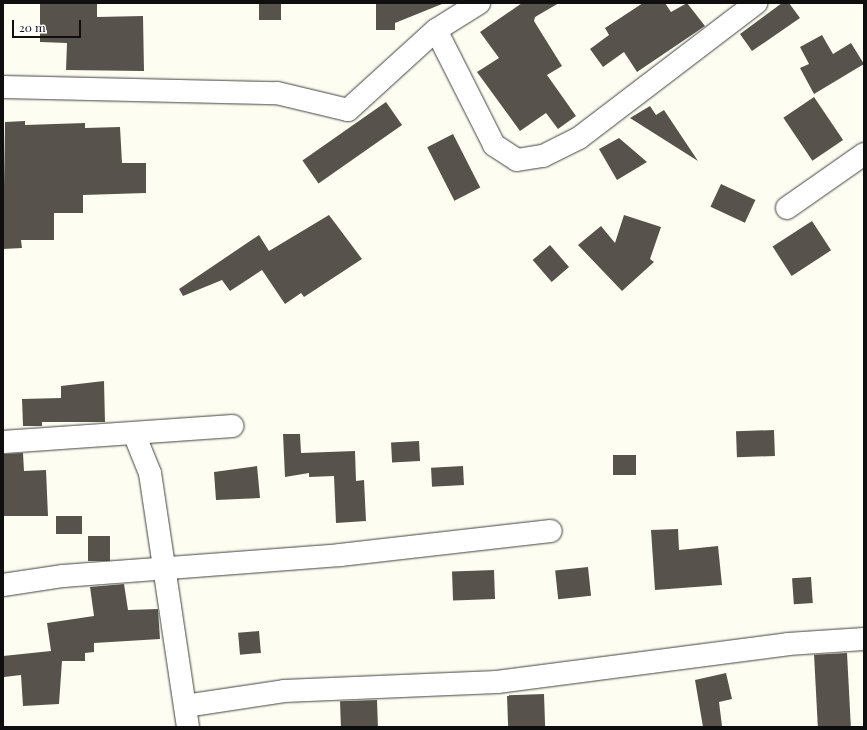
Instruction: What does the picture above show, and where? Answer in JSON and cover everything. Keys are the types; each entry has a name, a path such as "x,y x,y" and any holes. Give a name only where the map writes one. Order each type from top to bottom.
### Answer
{"street":[{"path":"3,87 277,93 348,110 436,30 478,3"},
{"path":"436,30 494,145 517,160 543,156 579,138 756,3"},
{"path":"787,208 864,154"},
{"path":"3,442 135,436 232,426"},
{"path":"135,436 150,473 166,567 188,727"},
{"path":"3,585 166,567 340,555 551,531"},
{"path":"185,706 284,691 497,682 788,644 864,639"}],"building":[{"path":"40,3 97,3 97,17 143,16 144,71 66,70 67,43 40,42"},
{"path":"259,3 281,3 281,20 259,20"},
{"path":"376,3 442,4 395,23 395,30 376,30"},
{"path":"522,3 559,3 535,17 534,21 562,66 547,75 576,116 558,129 546,113 520,131 477,72 499,58 480,32"},
{"path":"643,3 665,3 671,12 687,3 705,26 637,72 624,52 603,67 590,49 609,35 605,28"},
{"path":"782,3 789,3 800,18 752,51 740,34"},
{"path":"822,35 833,54 851,43 864,64 814,94 800,68 809,64 800,47"},
{"path":"814,97 843,140 812,161 783,118"},
{"path":"386,102 402,125 319,183 302,161"},
{"path":"650,106 656,115 664,110 698,161 630,118"},
{"path":"25,121 25,125 85,123 85,128 120,127 122,163 146,163 146,193 83,195 83,213 54,213 54,240 21,240 22,248 3,249 5,122"},
{"path":"453,134 480,187 454,201 427,147"},
{"path":"619,138 647,162 617,180 599,149"},
{"path":"721,184 755,200 745,223 710,207"},
{"path":"329,215 362,259 304,297 301,293 285,304 262,270 230,291 222,280 183,296 179,289 259,235 269,251"},
{"path":"624,215 661,227 650,259 654,262 622,291 578,245 601,226 615,243"},
{"path":"812,221 831,250 792,276 773,247"},
{"path":"550,245 569,267 552,282 533,260"},
{"path":"104,381 105,422 42,422 42,426 23,426 22,399 61,398 61,386"},
{"path":"774,430 775,456 737,457 736,431"},
{"path":"283,434 300,434 301,453 355,451 356,481 364,480 366,521 336,523 334,476 309,477 309,473 285,477"},
{"path":"419,441 420,461 392,462 391,442"},
{"path":"23,453 24,471 46,470 48,516 3,516 3,454"},
{"path":"613,455 636,455 636,475 613,475"},
{"path":"257,466 260,498 216,500 214,472"},
{"path":"463,466 464,485 432,487 431,468"},
{"path":"56,516 82,516 82,534 56,534"},
{"path":"678,529 679,550 718,546 722,585 655,590 651,530"},
{"path":"88,536 110,536 110,561 88,561"},
{"path":"588,567 591,596 558,599 555,570"},
{"path":"494,570 495,599 453,600 452,571"},
{"path":"811,577 813,603 794,604 792,578"},
{"path":"124,584 128,610 158,609 160,639 94,643 94,652 85,653 85,661 62,661 59,704 23,706 21,675 4,677 3,656 51,651 47,623 94,616 90,587"},
{"path":"259,631 261,653 240,655 238,633"},
{"path":"847,653 851,727 818,727 814,655"},
{"path":"726,673 732,699 719,702 722,726 703,727 695,680"},
{"path":"544,694 545,727 508,727 507,695"},
{"path":"377,700 378,726 341,727 340,701"}]}
